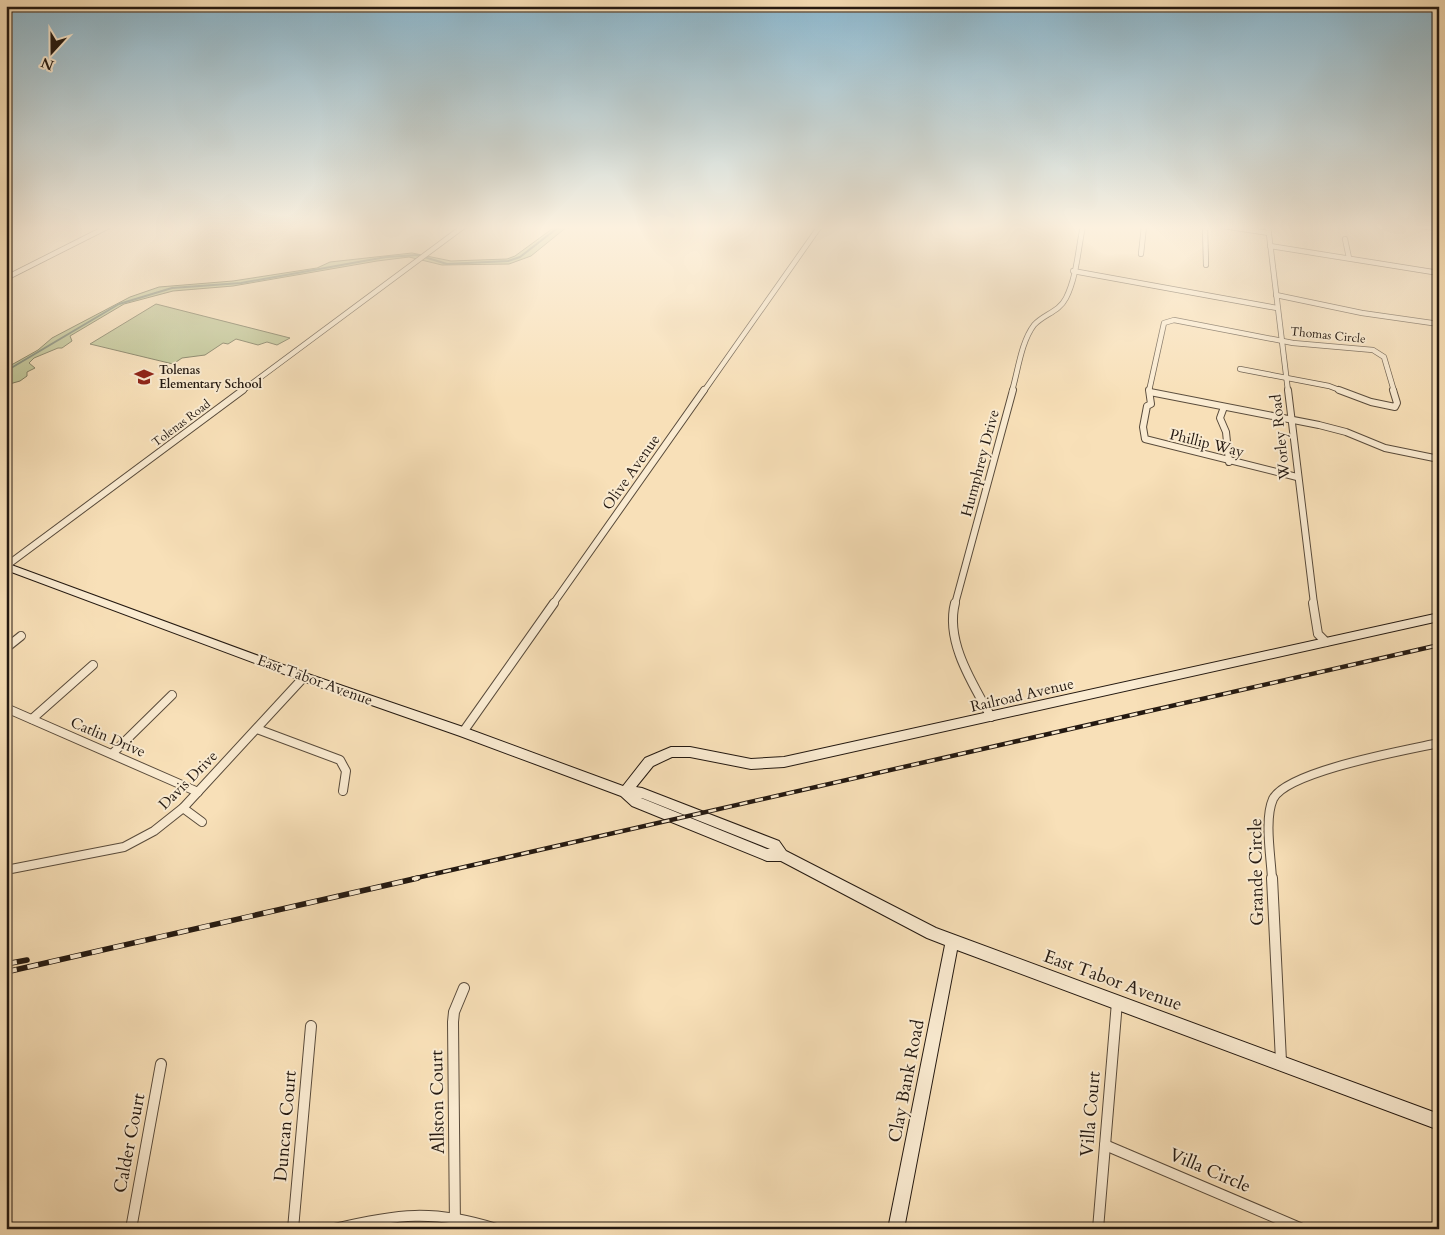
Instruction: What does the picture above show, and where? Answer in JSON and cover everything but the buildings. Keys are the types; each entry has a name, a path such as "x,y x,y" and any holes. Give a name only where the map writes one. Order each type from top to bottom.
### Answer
{"main road":[{"name":"East Tabor Avenue","path":"6,566 304,677 463,732 625,792 636,802 767,854 782,855 952,941 1439,1122"},
{"name":"Railroad Avenue","path":"625,792 649,762 671,752 690,752 766,765 1439,617"},
{"name":"Clay Bank Road","path":"896,1229 952,941"}],"street":[{"name":"Tolenas Road","path":"6,566 386,284"},
{"name":"Olive Avenue","path":"463,732 779,284"},
{"name":"Humphrey Drive","path":"991,717 965,669 952,626 954,612 1030,330 1034,324 1061,305 1067,296 1070,284"},
{"path":"1143,284 1277,308"},
{"name":"Worley Road","path":"1275,284 1297,477 1318,634 1326,642"},
{"path":"1276,295 1322,303 1362,313 1439,324"},
{"name":"Phillip Way","path":"1282,340 1167,320 1164,323 1149,387 1151,404 1147,406 1142,432 1145,439 1229,462 1297,477"},
{"name":"Thomas Circle","path":"1282,340 1315,346 1368,348 1379,352 1384,357 1397,403 1395,407 1385,406 1329,386 1286,378"},
{"path":"1240,369 1286,378"},
{"path":"1150,392 1346,432 1385,448 1439,459"},
{"path":"1224,407 1228,415 1228,420 1224,421 1230,447 1229,462"},
{"path":"6,648 21,636"},
{"path":"32,719 93,665"},
{"name":"Davis Drive","path":"6,870 124,847 154,831 183,808 304,677"},
{"path":"113,753 172,695"},
{"name":"Catlin Drive","path":"6,708 113,753 198,792"},
{"path":"257,729 340,760 346,767 347,774 343,791"},
{"name":"Grande Circle","path":"1281,1062 1270,806 1275,796 1289,784 1322,771 1439,742"},
{"path":"183,808 202,822"},
{"name":"Allston Court","path":"456,1223 453,1022 454,1012 464,988"},
{"name":"Villa Court","path":"1098,1229 1116,1002"},
{"name":"Duncan Court","path":"293,1229 311,1026"},
{"name":"Calder Court","path":"131,1229 161,1064"},
{"name":"Villa Circle","path":"1106,1145 1300,1228"},
{"path":"334,1229 370,1220 412,1214 496,1229"}],"green space":[{"path":"201,284 247,284 173,291 124,304 70,336 72,341 62,348 34,358 29,363 35,368 27,372 27,376 20,381 6,385 6,368 38,350 52,338 130,297 159,287"},
{"path":"156,304 290,338 277,345 267,342 258,345 236,339 228,344 223,343 205,355 182,358 173,364 90,344"}],"waterway":[{"path":"6,371 119,304 172,288 232,284"}],"railway":[{"path":"412,879 1439,645"},
{"path":"6,972 418,878"},
{"path":"6,964 27,960"}],"place":[{"name":"Tolenas Elementary School","path":"144,377"}]}
